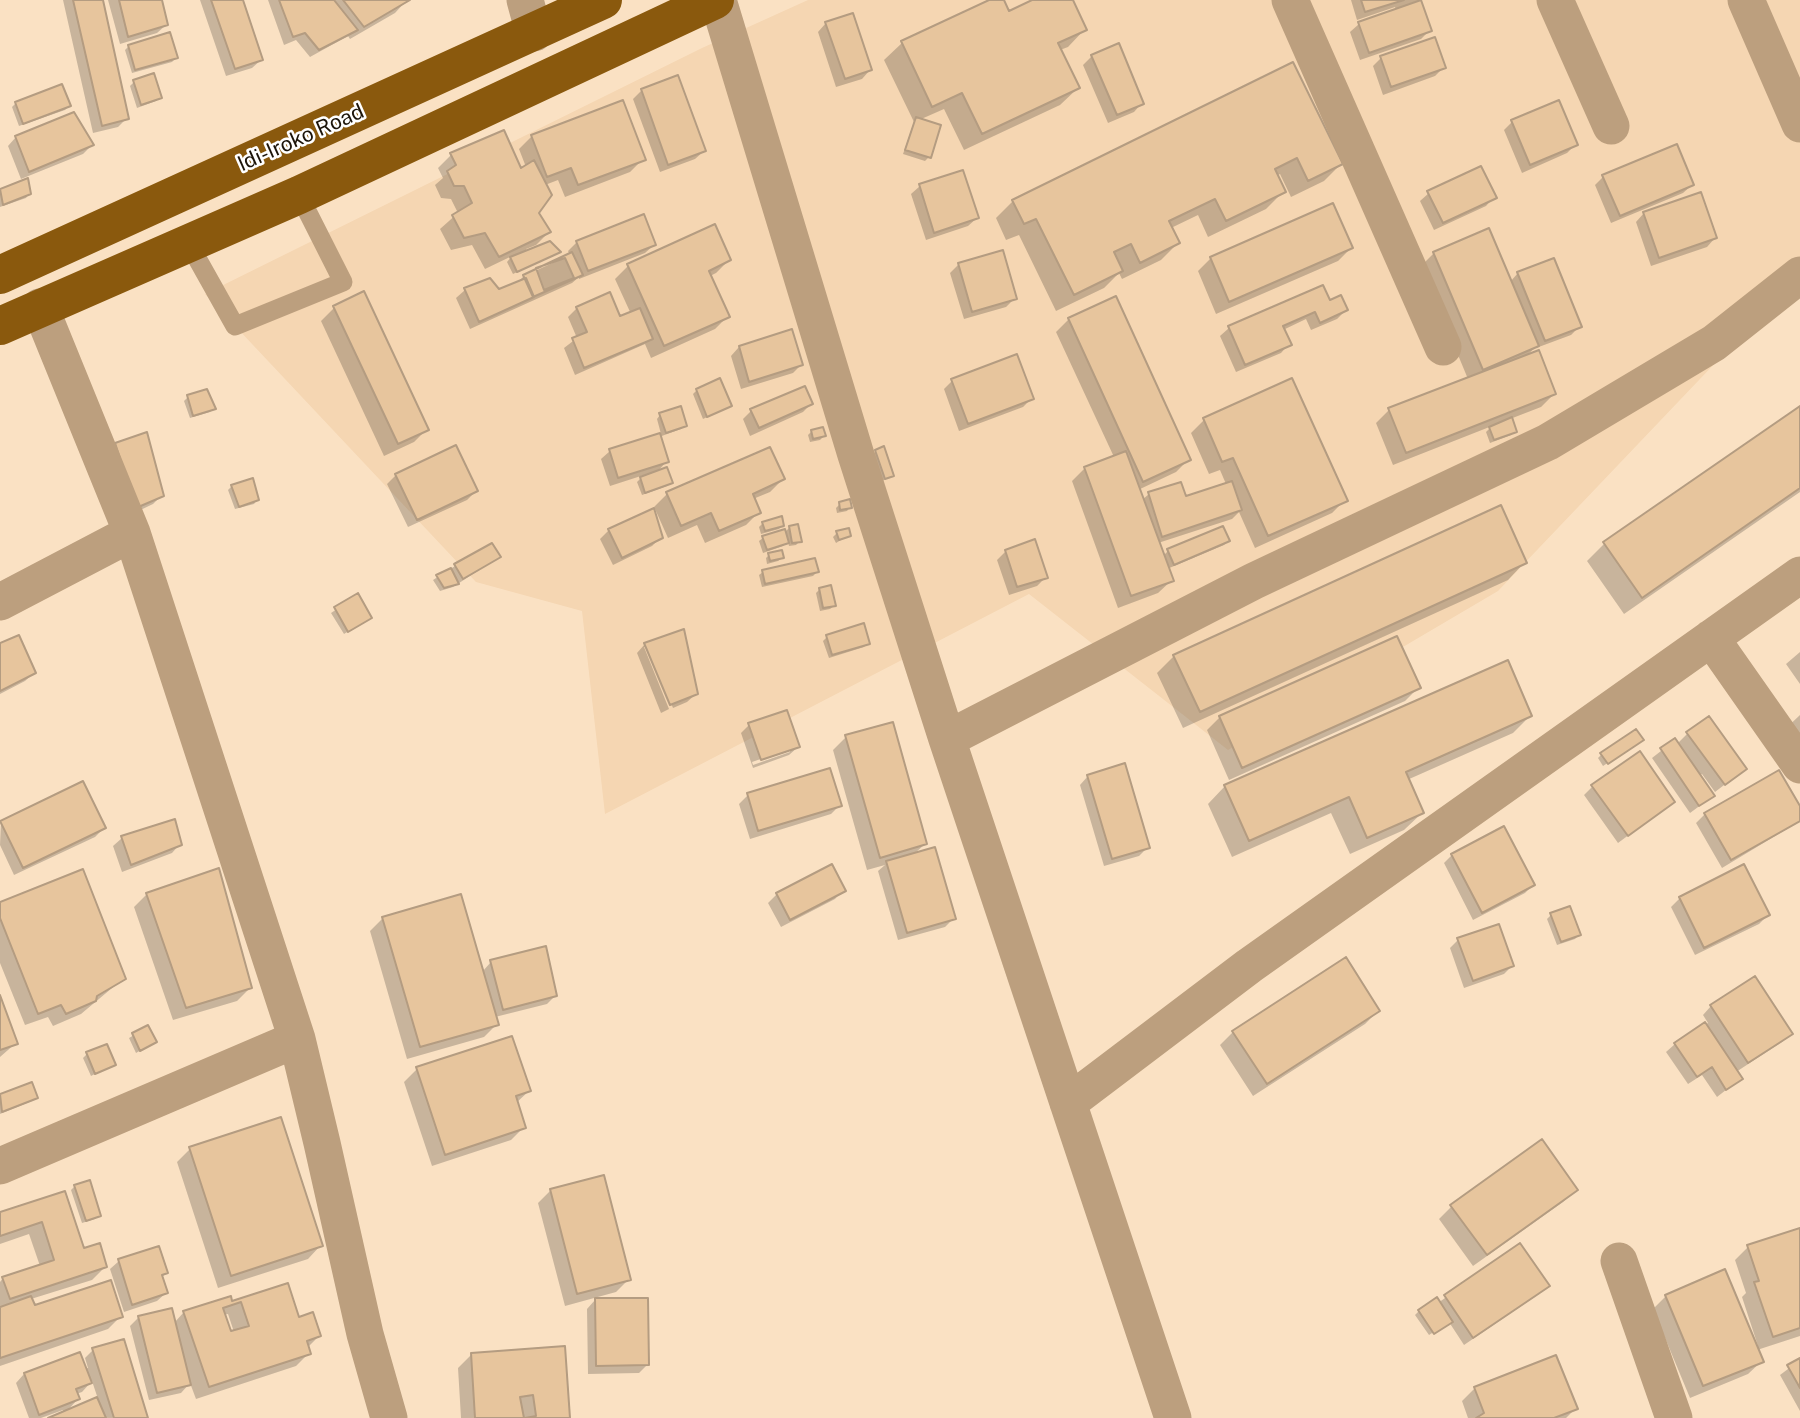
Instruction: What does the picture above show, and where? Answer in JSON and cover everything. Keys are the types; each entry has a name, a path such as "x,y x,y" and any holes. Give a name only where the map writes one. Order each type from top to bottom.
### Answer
{"highway":[{"name":"Idi-Iroko Road","path":"0,275 530,16 603,0"},
{"path":"0,326 299,195 717,0"}],"street":[{"path":"717,0 856,455 947,739 1173,1418"},
{"path":"1290,0 1443,347"},
{"path":"1555,0 1611,126"},
{"path":"1746,0 1800,124"},
{"path":"947,739 1254,581 1548,442 1714,343 1800,275"},
{"path":"40,307 132,533 297,1039 365,1334 389,1418"},
{"path":"0,602 132,533"},
{"path":"1068,1103 1250,966 1800,575"},
{"path":"1711,638 1800,765"},
{"path":"0,1166 297,1039"},
{"path":"1619,1261 1674,1418"}],"lane":[{"path":"189,244 235,326 343,282 299,195"}],"shaded area":[{"path":"808,0 1800,0 1800,274 1498,591 1228,750 1029,594 605,814 582,611 476,582 205,294 702,48"}],"building":[{"path":"73,0 103,0 129,119 102,126"},
{"path":"119,0 162,0 168,25 128,37"},
{"path":"211,0 243,0 263,60 235,69"},
{"path":"279,0 334,0 358,30 319,50 305,33 293,37"},
{"path":"343,0 410,0 364,27"},
{"path":"989,0 1004,0 1009,11 1032,0 1073,0 1087,30 1058,43 1080,88 982,134 962,93 932,107 901,41"},
{"path":"1361,0 1404,0 1365,12"},
{"path":"1421,0 1432,31 1369,53 1358,22"},
{"path":"853,13 872,70 845,79 825,22"},
{"path":"170,32 178,58 135,70 128,45"},
{"path":"1435,37 1446,68 1391,87 1380,56"},
{"path":"1119,43 1144,104 1117,115 1091,55"},
{"path":"1293,62 1343,164 1308,181 1297,158 1275,169 1286,192 1226,221 1215,199 1169,221 1180,243 1140,263 1131,244 1114,252 1123,271 1074,295 1036,219 1024,224 1012,200"},
{"path":"154,73 162,98 141,105 133,80"},
{"path":"678,75 706,151 668,165 641,89"},
{"path":"62,84 71,106 23,124 15,102"},
{"path":"623,100 646,160 578,185 571,168 547,177 531,135"},
{"path":"1559,100 1578,145 1530,165 1511,120"},
{"path":"74,112 94,145 29,172 15,136"},
{"path":"916,117 941,125 931,158 905,150"},
{"path":"504,130 521,168 534,160 552,195 539,213 551,232 499,257 485,233 464,238 452,215 472,203 464,186 454,186 447,171 456,165 450,153"},
{"path":"1677,144 1694,185 1620,216 1602,175"},
{"path":"1481,166 1497,198 1443,223 1427,191"},
{"path":"963,170 979,218 934,233 919,184"},
{"path":"28,178 31,194 3,205 0,189"},
{"path":"1701,192 1717,238 1659,258 1643,212"},
{"path":"1333,203 1353,248 1229,302 1210,257"},
{"path":"644,214 656,245 588,271 576,241"},
{"path":"715,224 731,260 709,271 730,317 664,346 627,264"},
{"path":"1489,228 1539,346 1483,370 1433,252"},
{"path":"550,241 561,252 517,272 510,257"},
{"path":"1003,250 1017,299 972,312 958,263"},
{"path":"572,252 583,275 533,297 523,275"},
{"path":"565,258 574,278 544,290 536,268"},
{"path":"1554,258 1582,327 1545,341 1517,272"},
{"path":"490,278 499,289 526,278 534,297 479,322 464,288"},
{"path":"1323,285 1330,300 1341,295 1348,310 1320,323 1315,312 1283,326 1292,345 1245,365 1228,326"},
{"path":"364,291 429,430 398,444 333,306"},
{"path":"610,292 620,316 640,308 653,339 584,368 572,338 587,332 576,307"},
{"path":"1116,296 1191,460 1143,482 1068,318"},
{"path":"792,329 803,365 749,382 739,346"},
{"path":"1539,350 1556,394 1406,453 1388,408"},
{"path":"1017,354 1034,399 968,424 951,379"},
{"path":"720,378 732,406 707,417 696,389"},
{"path":"1292,378 1348,501 1268,536 1233,458 1222,462 1203,418"},
{"path":"805,386 813,404 759,428 750,409"},
{"path":"207,389 216,409 193,416 187,395"},
{"path":"681,406 687,426 666,433 659,413"},
{"path":"1800,406 1800,488 1642,598 1603,542"},
{"path":"1512,417 1517,432 1494,440 1489,427"},
{"path":"823,427 826,436 813,439 811,430"},
{"path":"147,432 164,496 136,508 115,443"},
{"path":"660,433 669,462 618,478 609,449"},
{"path":"456,445 478,491 417,520 395,474"},
{"path":"884,446 894,476 885,479 875,450"},
{"path":"770,447 785,479 753,494 761,513 719,531 711,513 681,526 666,492"},
{"path":"1126,451 1174,581 1131,596 1084,467"},
{"path":"667,467 673,483 645,493 640,477"},
{"path":"253,478 259,500 239,507 231,485"},
{"path":"1232,481 1242,510 1162,537 1148,492 1181,482 1186,496"},
{"path":"850,499 852,508 840,510 839,502"},
{"path":"1501,505 1527,563 1200,712 1173,655"},
{"path":"654,508 663,538 622,558 608,529"},
{"path":"782,516 784,526 765,531 762,522"},
{"path":"798,524 802,542 792,543 789,526"},
{"path":"1223,526 1230,541 1174,565 1167,549"},
{"path":"849,528 851,536 839,540 836,531"},
{"path":"785,529 789,543 767,550 762,536"},
{"path":"1035,539 1048,578 1017,587 1005,550"},
{"path":"492,543 501,557 463,579 454,564"},
{"path":"782,550 784,558 770,561 768,553"},
{"path":"815,558 819,572 765,584 762,570"},
{"path":"451,568 459,584 444,588 436,575"},
{"path":"831,585 836,606 823,608 819,588"},
{"path":"358,593 372,618 348,632 334,607"},
{"path":"864,623 870,644 832,655 826,635"},
{"path":"684,629 698,694 670,705 644,643"},
{"path":"19,635 36,673 0,691 0,643"},
{"path":"1397,636 1421,688 1242,768 1219,716"},
{"path":"1508,660 1532,716 1406,772 1424,813 1367,838 1349,797 1249,841 1224,785"},
{"path":"787,710 800,747 761,760 748,723"},
{"path":"1709,716 1747,769 1725,785 1686,732"},
{"path":"893,722 927,844 880,858 845,735"},
{"path":"1636,729 1644,740 1608,764 1600,753"},
{"path":"1675,738 1715,796 1699,806 1660,748"},
{"path":"1640,751 1675,802 1628,836 1591,785"},
{"path":"1125,763 1150,848 1112,859 1087,775"},
{"path":"830,768 842,806 758,831 747,793"},
{"path":"1779,770 1800,806 1800,821 1731,860 1704,813"},
{"path":"83,781 106,828 23,868 0,821"},
{"path":"175,819 182,845 131,865 121,836"},
{"path":"1504,826 1535,885 1482,913 1451,854"},
{"path":"935,847 956,919 907,933 886,861"},
{"path":"832,864 846,891 790,920 776,893"},
{"path":"1744,864 1770,915 1704,948 1679,897"},
{"path":"219,868 252,988 186,1008 146,893"},
{"path":"83,869 126,979 97,996 96,1001 66,1014 61,1005 38,1014 0,918 0,902"},
{"path":"461,894 499,1025 420,1047 382,917"},
{"path":"1570,906 1581,935 1561,942 1550,913"},
{"path":"1499,924 1514,966 1473,981 1457,938"},
{"path":"546,946 557,996 503,1010 490,960"},
{"path":"1346,957 1380,1011 1267,1084 1232,1031"},
{"path":"1755,976 1793,1034 1748,1063 1710,1005"},
{"path":"0,995 18,1044 0,1050"},
{"path":"1705,1022 1743,1079 1726,1090 1712,1067 1697,1077 1674,1043"},
{"path":"148,1025 157,1042 140,1051 132,1033"},
{"path":"512,1036 531,1091 516,1096 526,1128 445,1155 416,1067"},
{"path":"107,1044 116,1065 95,1074 86,1052"},
{"path":"32,1082 38,1098 2,1112 0,1094"},
{"path":"281,1117 323,1246 231,1276 189,1147"},
{"path":"1542,1139 1578,1190 1487,1255 1450,1205"},
{"path":"604,1175 631,1280 577,1294 550,1189"},
{"path":"90,1180 101,1216 86,1221 74,1185"},
{"path":"65,1191 84,1248 100,1243 107,1267 10,1299 2,1277 54,1260 42,1222 0,1236 0,1212"},
{"path":"1800,1228 1800,1328 1773,1337 1754,1282 1759,1281 1747,1245"},
{"path":"1520,1243 1550,1286 1473,1338 1444,1295"},
{"path":"159,1246 168,1273 162,1275 168,1293 132,1305 118,1259"},
{"path":"1725,1269 1764,1362 1703,1386 1665,1295"},
{"path":"111,1280 123,1317 0,1358 0,1307 31,1296 35,1305"},
{"path":"288,1283 299,1317 313,1312 321,1336 307,1341 311,1354 209,1387 183,1311 231,1296 232,1301","holes":["241,1302 249,1326 231,1331 223,1308"]},
{"path":"1437,1297 1453,1322 1434,1334 1418,1310"},
{"path":"595,1298 648,1298 649,1365 596,1366"},
{"path":"172,1308 191,1385 157,1393 138,1316"},
{"path":"124,1339 148,1418 114,1418 92,1348"},
{"path":"565,1346 570,1418 525,1418 536,1416 533,1395 520,1397 524,1418 475,1418 471,1353"},
{"path":"80,1352 92,1383 76,1389 80,1399 39,1415 24,1373"},
{"path":"1556,1355 1578,1409 1554,1418 1476,1418 1484,1413 1474,1387"},
{"path":"1800,1358 1800,1388 1787,1365"},
{"path":"97,1397 106,1418 48,1418"}]}
